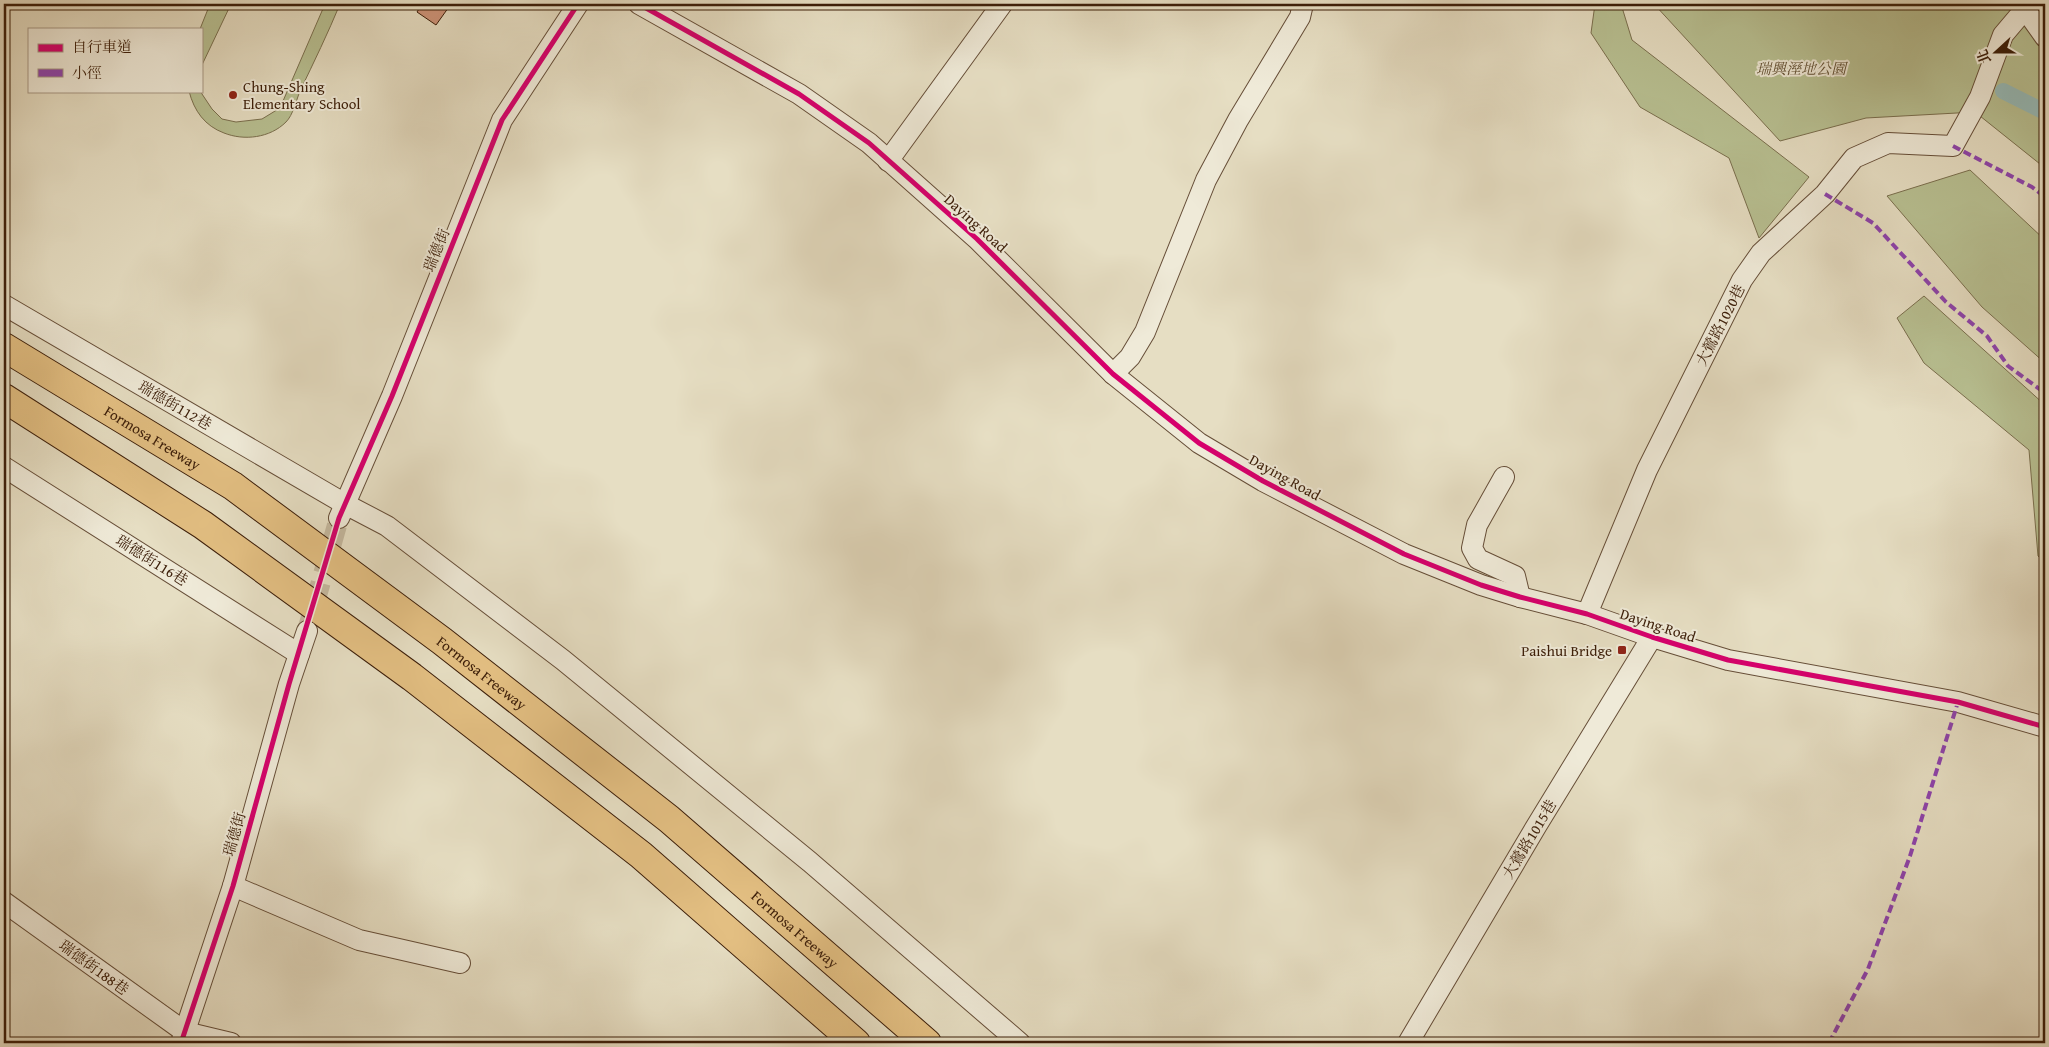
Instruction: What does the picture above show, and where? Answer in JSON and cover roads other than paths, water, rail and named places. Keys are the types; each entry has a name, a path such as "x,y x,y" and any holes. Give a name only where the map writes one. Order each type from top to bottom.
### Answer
{"highway":[{"name":"Formosa Freeway","path":"4,347 233,486 442,641 669,819 926,1043"},
{"path":"4,398 203,525 412,678 641,855 856,1043"}],"street":[{"name":"瑞德街","path":"342,511 392,396 502,120 578,4"},
{"name":"Daying Road","path":"640,4 799,94 868,143 977,239 1113,374 1200,443 1263,481 1404,554 1466,579 1520,597 1587,614 1652,638 1728,660 1958,702 2045,727"},
{"path":"888,161 1002,4"},
{"path":"1113,374 1130,357 1145,332 1206,180 1238,120 1300,17 1303,4"},
{"path":"2024,6 2045,37"},
{"name":"大鶯路1020巷","path":"1587,614 1647,470 1742,280 1761,253 1826,194 1854,158 1888,143 1953,146 1980,97 2003,35 2024,6"},
{"name":"瑞德街112巷","path":"4,305 342,511 387,526 563,660 810,862 1020,1043"},
{"name":"瑞德街116巷","path":"4,467 299,654"},
{"path":"1504,477 1477,525 1472,548 1478,559 1515,576 1520,597"},
{"name":"瑞德街","path":"183,1038 233,886 307,631"},
{"name":"大鶯路1015巷","path":"1408,1043 1537,825 1652,638"},
{"path":"233,886 359,940 460,963"},
{"name":"瑞德街188巷","path":"4,902 183,1038"},
{"path":"183,1038 231,1043"}],"waterway":[{"path":"2003,91 2045,112"}],"tunnel":[{"path":"307,631 339,518"}],"place":[{"name":"Chung-Shing Elementary School","path":"233,95"},
{"name":"Paishui Bridge","path":"1622,650"}],"park label":[{"name":"瑞興溼地公園","path":"1801,68"}]}
